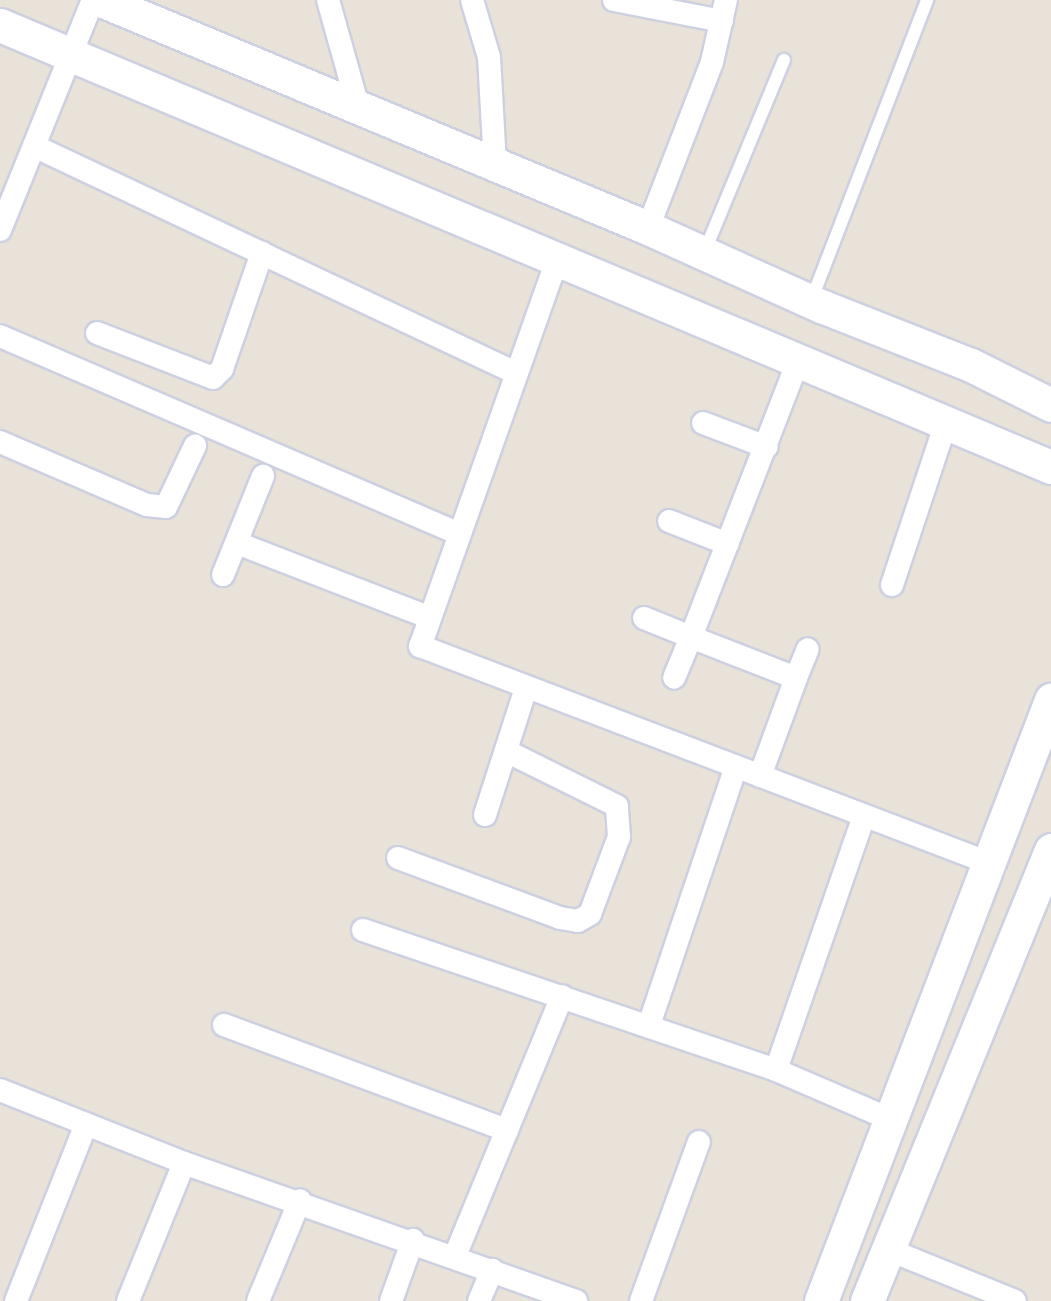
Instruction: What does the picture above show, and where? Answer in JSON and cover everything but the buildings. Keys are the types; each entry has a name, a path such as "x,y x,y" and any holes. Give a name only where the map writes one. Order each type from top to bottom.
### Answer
{"street":[{"path":"0,230 93,0"},
{"path":"101,0 648,228 810,302 971,364 1051,405"},
{"path":"328,0 358,107"},
{"path":"472,0 489,57 495,164"},
{"path":"614,0 724,10 712,62 648,228"},
{"path":"0,25 1051,467"},
{"path":"34,146 516,373"},
{"path":"97,333 200,377 213,378 222,369 262,253"},
{"path":"557,260 420,646 989,863"},
{"path":"0,336 459,534"},
{"path":"674,678 798,361"},
{"path":"703,423 766,447"},
{"path":"892,585 946,423"},
{"path":"0,442 147,505 166,507 195,446"},
{"path":"223,575 263,476"},
{"path":"669,521 728,544"},
{"path":"237,543 430,618"},
{"path":"644,618 796,678"},
{"path":"760,776 808,649"},
{"path":"485,815 526,688"},
{"path":"820,1301 1051,700"},
{"path":"398,858 561,918 578,921 590,914 619,837 617,806 506,751"},
{"path":"649,1025 736,767"},
{"path":"776,1070 864,816"},
{"path":"867,1301 1051,849"},
{"path":"363,930 649,1025 776,1070 890,1119"},
{"path":"455,1256 562,996"},
{"path":"224,1025 507,1130"},
{"path":"0,1090 184,1163 300,1200 576,1301"},
{"path":"16,1301 86,1124"},
{"path":"640,1301 699,1142"},
{"path":"128,1301 184,1163"},
{"path":"258,1301 300,1200"},
{"path":"391,1301 413,1240"},
{"path":"887,1249 1015,1301"},
{"path":"479,1301 492,1270"}],"lane":[{"path":"810,302 927,0"},
{"path":"703,255 784,60"}]}
